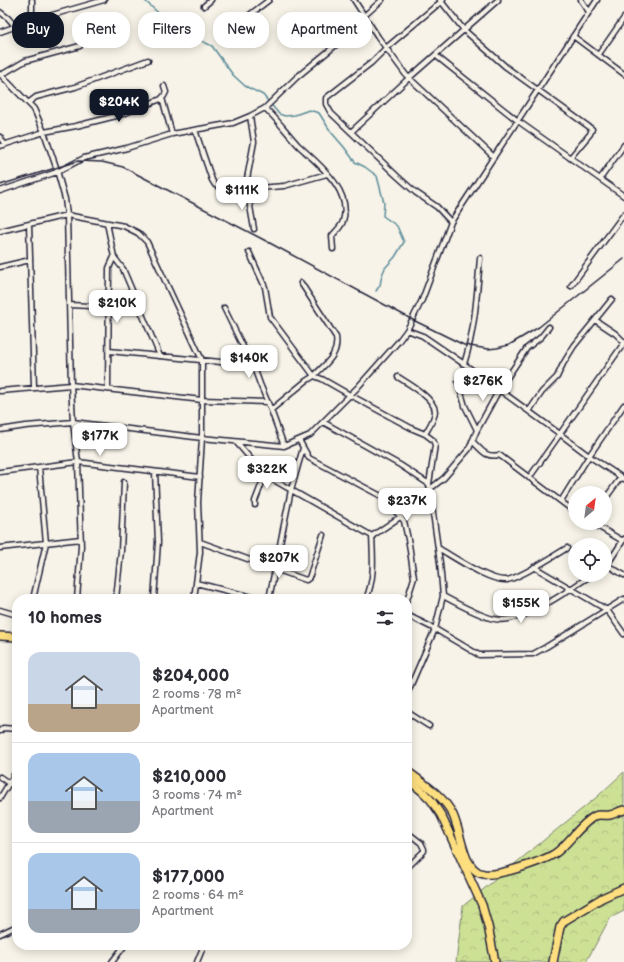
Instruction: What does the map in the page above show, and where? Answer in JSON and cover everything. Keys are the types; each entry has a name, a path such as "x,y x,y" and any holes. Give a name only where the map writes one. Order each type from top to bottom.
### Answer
{"highway":[{"path":"0,636 12,637"},
{"path":"412,775 443,800 452,813 463,848 472,867 477,872 484,874 495,874 528,865 544,858 556,852 595,816 611,815 624,810"},
{"path":"412,783 432,800 441,815 482,905 495,962"},
{"path":"553,962 560,927 564,921 602,898 624,888"}],"street":[{"path":"31,12 32,0"},
{"path":"58,12 89,2 104,0"},
{"path":"204,6 212,0"},
{"path":"254,12 269,0"},
{"path":"354,0 362,12"},
{"path":"370,12 382,0"},
{"path":"351,132 409,78 498,0"},
{"path":"581,0 589,12"},
{"path":"0,430 73,422 236,442 284,446 310,435 350,395 407,330 422,300 451,222 597,0"},
{"path":"451,222 437,207 415,192 397,176 331,113 326,104 326,98 371,63 386,48 441,1 464,30 506,67 592,129 590,134 570,158"},
{"path":"0,12 12,23"},
{"path":"599,54 624,18"},
{"path":"0,32 12,27"},
{"path":"372,27 409,78 494,156"},
{"path":"573,36 623,72"},
{"path":"73,48 25,61 0,74 34,109 44,132 57,172 68,215 73,422 78,462 81,539 77,594"},
{"path":"0,191 57,172 84,158 127,148 172,134 232,123 250,116 266,106 333,48"},
{"path":"435,55 518,121 624,196"},
{"path":"28,103 36,97 75,87 148,60"},
{"path":"0,146 44,132 120,115 162,98 166,92 164,86"},
{"path":"162,98 172,134"},
{"path":"266,106 295,141 336,182 341,193 344,207 344,220 332,236 333,249"},
{"path":"250,116 254,142 246,189 254,229"},
{"path":"195,130 215,185 231,192 246,189 284,186 327,174"},
{"path":"0,137 5,145"},
{"path":"600,179 624,145"},
{"path":"571,286 624,214"},
{"path":"0,231 68,215 95,219 124,226 138,233 147,242 202,360 202,438 198,502 200,552 195,594"},
{"path":"107,223 114,257 123,269 160,356"},
{"path":"29,224 34,387"},
{"path":"249,252 265,287 270,317 314,376 425,434 435,445 429,484 443,596 435,629 412,682"},
{"path":"108,389 109,268 114,257"},
{"path":"464,364 470,343 476,304 480,258"},
{"path":"0,267 30,260"},
{"path":"271,410 314,376 334,355 337,345 336,337 301,283"},
{"path":"529,411 542,392 557,377 574,346 612,299"},
{"path":"70,305 109,307"},
{"path":"224,308 268,402 284,446"},
{"path":"529,478 623,340 595,320"},
{"path":"372,536 400,517 444,478 470,449 477,430 499,390 527,348 541,337 549,327"},
{"path":"407,330 422,336 464,364 589,456 622,478 612,490"},
{"path":"109,351 251,365"},
{"path":"398,377 428,398 435,410 433,420 425,434"},
{"path":"458,382 465,406 477,430"},
{"path":"0,391 72,384 202,400 268,402"},
{"path":"560,501 624,405"},
{"path":"323,422 400,465 429,484"},
{"path":"299,440 309,458 383,497 404,521 414,578 409,594"},
{"path":"236,442 265,475 372,536"},
{"path":"472,442 485,455 499,455 568,507"},
{"path":"270,594 291,490 303,448"},
{"path":"0,472 78,462 200,477"},
{"path":"34,594 46,543 39,467"},
{"path":"154,594 158,542 155,472"},
{"path":"255,506 255,501 265,475"},
{"path":"117,594 121,551 124,482"},
{"path":"605,530 623,540 612,557"},
{"path":"200,542 306,580 323,535"},
{"path":"368,594 371,587 373,565 372,536"},
{"path":"0,548 81,539"},
{"path":"438,548 487,576 507,580 534,567 567,548"},
{"path":"534,567 606,610 624,634"},
{"path":"612,569 624,575"},
{"path":"443,596 491,619 508,620 541,608 581,582"},
{"path":"196,583 240,594"},
{"path":"412,618 479,655 533,654 624,599"},
{"path":"0,610 12,614"},
{"path":"412,715 429,726"},
{"path":"0,730 3,728 12,729"},
{"path":"0,777 10,784"},
{"path":"0,798 12,780"},
{"path":"412,836 421,843 424,849 424,851 412,863"},
{"path":"0,934 12,928"},
{"path":"112,962 121,950"},
{"path":"198,962 202,950"}],"green space":[{"path":"624,772 624,911 610,918 586,962 456,962 463,906 598,796"}],"waterway":[{"path":"144,0 175,28 212,46 233,75 245,86 263,95 279,114 285,116 295,115 309,110 319,113 331,132 355,162 377,176 384,203 383,216 397,226 404,242 395,257 385,268 380,285 376,291"}],"railway":[{"path":"0,185 78,161 102,162 123,167 266,241 413,320 464,345 488,349 509,345 539,327 624,259"}]}
